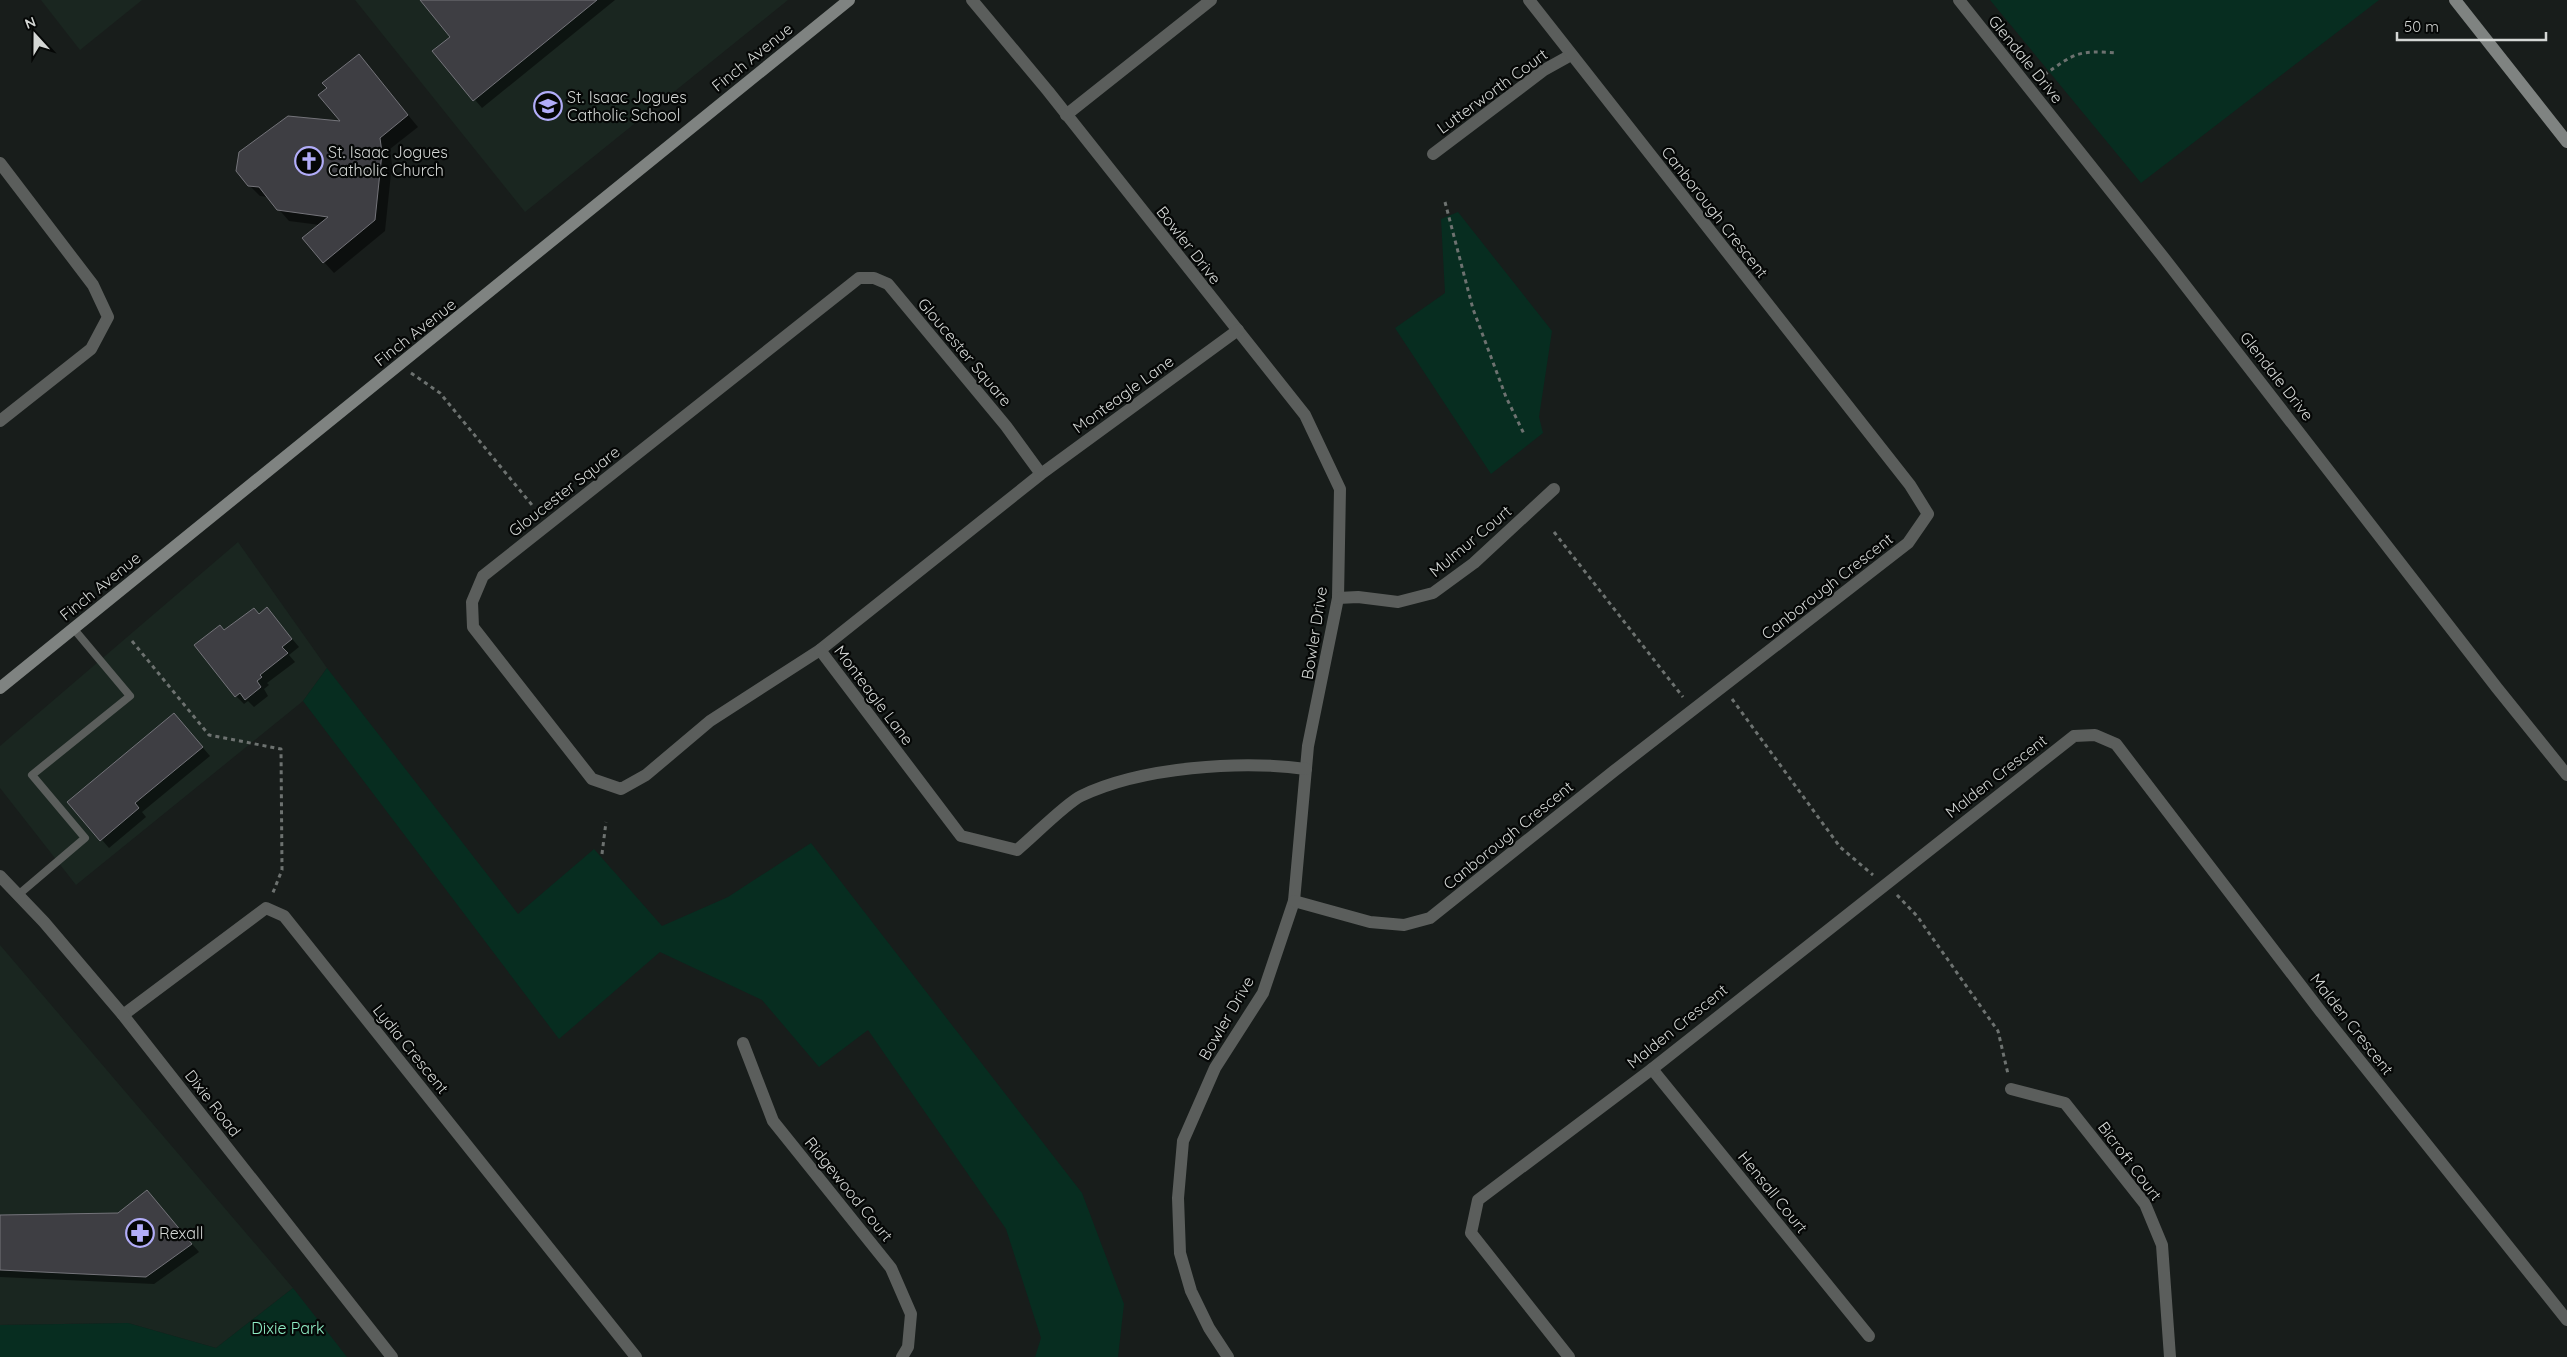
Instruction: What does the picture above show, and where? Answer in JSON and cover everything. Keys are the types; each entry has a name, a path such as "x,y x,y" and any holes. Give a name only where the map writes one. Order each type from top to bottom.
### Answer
{"main road":[{"name":"Finch Avenue","path":"0,688 400,366 849,0"},
{"path":"2455,0 2567,142"}],"street":[{"name":"Bowler Drive","path":"972,0 1305,415 1340,489 1338,598 1308,746 1294,901 1263,992 1215,1068 1183,1141 1178,1198 1180,1253 1191,1292 1209,1328 1228,1357"},
{"path":"1066,115 1211,0"},
{"name":"Canborough Crescent","path":"1294,901 1370,922 1404,924 1430,918 1614,771 1695,711 1908,543 1928,514 1904,477 1529,0"},
{"name":"Glendale Drive","path":"1959,0 2164,258 2497,688 2567,775"},
{"name":"Lutterworth Court","path":"1432,154 1544,70 1571,55"},
{"path":"0,164 93,285 108,317 91,348 0,421"},
{"name":"Gloucester Square","path":"820,650 710,721 646,775 622,789 592,779 473,627 472,602 483,576 859,278 874,278 888,284 1006,426 1041,474"},
{"name":"Monteagle Lane","path":"1238,330 1041,474 820,650 961,836 1017,850 1080,796 1138,775 1202,768 1280,766 1306,769"},
{"name":"Mulmur Court","path":"1338,598 1358,597 1398,602 1433,593 1474,563 1554,489"},
{"name":"Malden Crescent","path":"1569,1357 1471,1233 1478,1200 1652,1068 2074,736 2095,735 2116,744 2321,1012 2567,1320"},
{"name":"Dixie Road","path":"0,876 44,922 123,1015 392,1357"},
{"path":"123,1015 266,908"},
{"name":"Lydia Crescent","path":"266,908 284,916 636,1357"},
{"name":"Ridgewood Court","path":"743,1043 774,1121 891,1268 911,1314 908,1347 902,1357"},
{"name":"Hensall Court","path":"1652,1068 1869,1336"},
{"name":"Bicroft Court","path":"2012,1089 2065,1103 2145,1204 2162,1245 2170,1357"}],"lane":[{"path":"18,895 85,838 32,775 130,696 73,628"}],"path":[{"path":"2044,75 2075,54 2095,51 2116,53"},
{"path":"1445,202 1473,309 1506,397 1525,436"},
{"path":"400,366 440,393 532,505"},
{"path":"1554,532 1695,711"},
{"path":"132,641 209,735 280,749 282,870 266,908"},
{"path":"602,854 606,822"}],"shaded area":[{"path":"41,0 142,0 80,50"},
{"name":"St. Isaac Jogues Catholic School","path":"355,0 788,0 525,212"},
{"path":"238,542 327,668 303,701 76,885 0,788 0,746"},
{"path":"0,945 293,1288 216,1348 128,1323 0,1325"}],"green space":[{"path":"1990,0 2379,0 2141,183"},
{"path":"1458,212 1552,331 1539,417 1543,433 1491,474 1395,328 1445,293 1441,219"},
{"path":"327,668 518,914 594,849 662,926 728,897 811,843 1082,1193 1124,1304 1118,1357 1035,1357 1041,1338 1006,1229 868,1030 819,1067 762,1000 660,952 559,1039 303,701"},
{"name":"Dixie Park","path":"293,1288 347,1357 0,1357 0,1325 128,1323 216,1348"}],"building":[{"path":"420,0 597,0 473,101 432,51 450,37"},
{"name":"St. Isaac Jogues Catholic Church","path":"359,54 408,115 380,138 382,153 375,220 323,263 302,238 328,217 277,210 259,187 248,186 236,171 239,152 288,116 340,121 318,95 327,88 322,83"},
{"path":"267,607 292,639 282,647 288,653 260,675 262,677 257,681 261,687 245,700 240,693 235,697 194,645 220,625 224,630 254,608 259,614"},
{"path":"174,713 203,747 135,803 139,808 100,841 67,802"},
{"path":"147,1190 192,1244 146,1277 0,1270 0,1215 118,1213"}],"place":[{"name":"St. Isaac Jogues Catholic School","path":"548,106"},
{"name":"St. Isaac Jogues Catholic Church","path":"309,161"},
{"name":"Rexall","path":"140,1233"}]}
